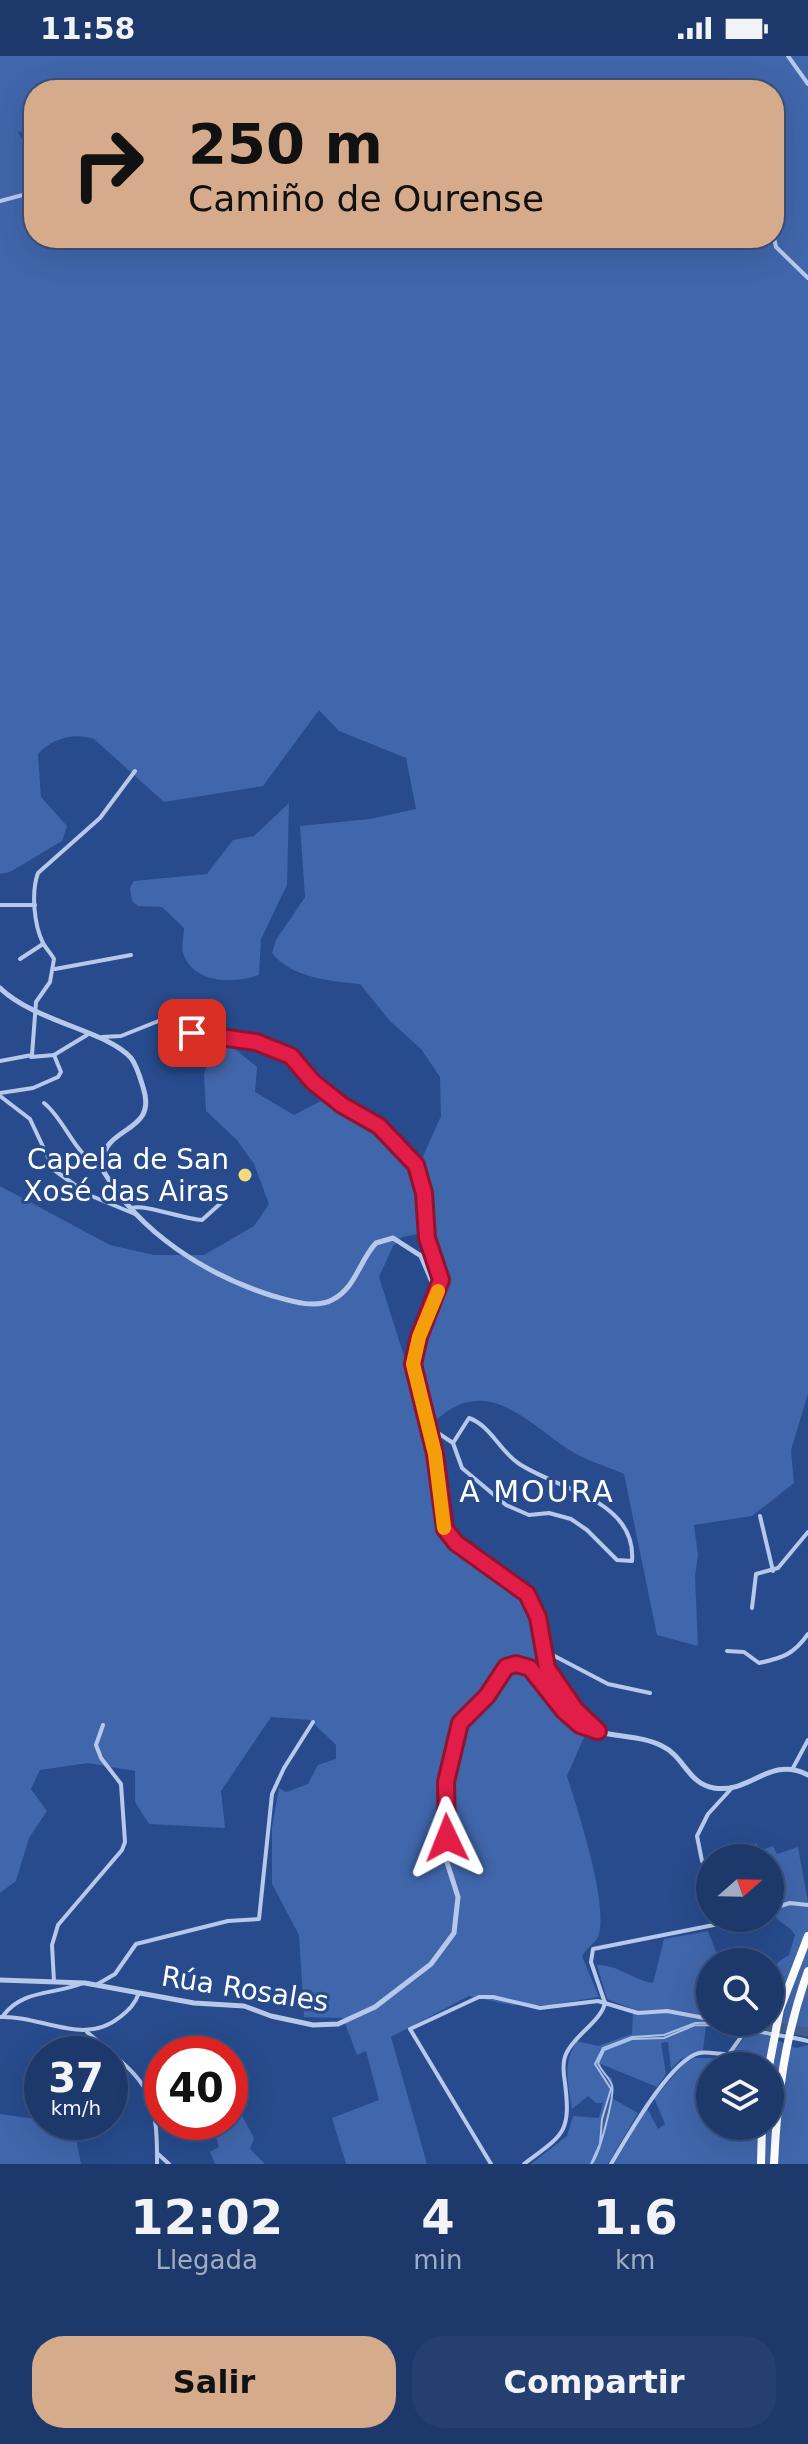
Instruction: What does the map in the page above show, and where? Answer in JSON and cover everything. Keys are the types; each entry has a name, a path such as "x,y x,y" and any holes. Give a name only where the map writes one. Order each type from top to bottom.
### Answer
{"highway":[{"path":"772,2052 780,2009 808,1936"},
{"path":"774,2164 779,2087 786,2041 808,1971"},
{"path":"761,2164 762,2140"}],"street":[{"path":"788,56 808,84"},
{"path":"0,201 24,195"},
{"path":"777,248 808,278"},
{"path":"31,1057 36,1002 53,970 53,956 43,944 35,905 35,882 40,870 100,818 135,771"},
{"path":"0,905 35,905"},
{"path":"20,959 43,944"},
{"path":"53,970 131,955"},
{"path":"0,988 35,1014 129,1056 146,1099 144,1117 109,1142 102,1164 109,1181 135,1210 184,1253 236,1284 291,1301 315,1304 330,1301 348,1289 366,1254 376,1243 393,1238 421,1256 429,1268 435,1297"},
{"path":"96,1039 121,1036 161,1020 209,1037 256,1042 298,1061 313,1082 342,1105 379,1126 416,1165 424,1193 427,1238 441,1280 419,1337 413,1364 429,1427 445,1529 456,1543 527,1594 538,1617 547,1668 558,1686 598,1731 663,1746 698,1781 721,1788 731,1788 770,1771 793,1768 808,1775"},
{"path":"0,1061 54,1055 87,1035"},
{"path":"0,1094 33,1088 57,1077 61,1072 54,1055"},
{"path":"0,1094 30,1119 54,1170 106,1204 135,1210 142,1206 173,1217 199,1220 207,1219 221,1203"},
{"path":"44,1103 60,1116 78,1149 93,1163 102,1164"},
{"path":"429,1427 453,1443 462,1468 506,1505 529,1515 549,1513 571,1519 587,1530 617,1560 632,1561 633,1550 625,1531 604,1507 579,1490 518,1463 479,1422 469,1418 453,1443"},
{"path":"760,1516 773,1571"},
{"path":"752,1608 754,1577 783,1564 808,1532"},
{"path":"727,1651 744,1652 759,1663 795,1653 808,1634"},
{"path":"543,1650 608,1684 650,1693"},
{"name":"Rúa Rosales","path":"0,1980 85,1983 194,2003 244,2006 271,2016 313,2025 349,2020 399,1990 445,1948 457,1921 455,1888 445,1856 450,1756 465,1714 487,1696 502,1670 516,1664 530,1668 564,1711 580,1725 598,1731"},
{"path":"96,1985 115,1974 136,1944 228,1921 259,1919 272,1794 284,1768 313,1722"},
{"path":"54,1982 54,1932 82,1893 122,1850 125,1842 121,1784 101,1758 96,1745 103,1725"},
{"path":"793,1768 808,1740"},
{"path":"721,1788 721,1801"},
{"path":"699,1844 697,1836 708,1814 731,1788"},
{"path":"784,1904 808,1905"},
{"path":"524,2164 562,2133 569,2116 563,2071 565,2055 576,2037 601,2013 605,2003 591,1962 593,1949 696,1929"},
{"path":"2,2017 29,1996 59,1992 85,1983"},
{"path":"2,2017 87,2032 110,2025 131,2008 139,1993"},
{"path":"491,2164 410,2029 479,1997 493,1997 540,2008 605,2003 638,2013 667,2011 696,2016"},
{"path":"87,2032 144,2086"},
{"path":"611,2164 646,2106 687,2059 701,2052 729,2054 742,2036"},
{"path":"780,2036 808,2041"},
{"path":"156,2140 157,2164"},
{"path":"157,2153 169,2164"}],"shaded area":[{"path":"0,56 808,56 808,1394 791,1450 794,1483 752,1516 694,1525 698,1555 695,1576 698,1646 657,1635 624,1474 574,1453 519,1414 487,1401 470,1402 452,1409 433,1423 421,1385 420,1357 444,1295 446,1277 430,1230 430,1186 420,1163 441,1116 440,1077 421,1049 390,1021 360,984 301,973 272,953 276,940 305,897 300,826 370,819 416,809 406,758 339,731 319,710 263,786 164,802 94,739 78,736 63,738 38,754 41,797 67,826 62,841 10,872 0,874"},
{"path":"289,803 287,885 261,939 259,975 238,980 205,976 188,963 183,953 184,928 162,907 138,906 132,901 130,888 134,881 207,874 233,840 254,836"},
{"path":"230,1045 257,1067 255,1092 294,1115 323,1100 378,1132 410,1167 419,1188 423,1233 402,1237 393,1246 379,1277 428,1432 440,1526 449,1542 509,1581 525,1597 534,1619 554,1710 585,1735 567,1776 591,1857 600,1904 598,1937 582,1956 599,1997 550,2005 511,2005 469,1996 391,2037 427,2164 346,2164 332,2118 379,2100 366,2051 357,2055 343,2018 304,2017 299,1935 272,1884 272,1827 279,1788 286,1792 308,1784 318,1765 336,1759 336,1745 310,1720 271,1717 221,1791 225,1828 149,1824 135,1802 135,1771 88,1763 40,1770 31,1789 47,1811 29,1838 16,1881 0,1893 0,1186 110,1245 154,1255 204,1255 254,1226 269,1204 254,1164 237,1140 206,1111 204,1075 212,1047"},
{"path":"798,1847 808,1902 808,2036 784,2033 784,1958 789,1955 795,1935 784,1924 784,1852"},
{"path":"708,1932 715,1948 696,1948 696,2036 705,2036 703,2051 681,2059 671,2069 668,2042 661,2043 666,2074 657,2087 601,2064 601,2072 612,2078 613,2099 638,2113 608,2164 531,2164 567,2136 573,2116 599,2118 603,2103 596,2103 588,2096 572,2109 568,2066 577,2041 598,2046 632,2034 633,2009 607,1999 597,1965 653,1983 664,1939"},
{"path":"695,2023 664,2038 632,2039 604,2050 598,2063 611,2082 612,2091 602,2139 598,2150 591,2164 600,2144 602,2119 611,2089 595,2064 603,2048 632,2037 664,2035"},
{"path":"746,2036 768,2036 796,2048 808,2045 808,2164 614,2164 647,2108 658,2129 665,2124 654,2098 685,2063 694,2058 696,2140 784,2140 784,2052 734,2052"},
{"path":"0,2114 24,2117 24,2140 76,2140 81,2164 0,2164"},
{"path":"248,2127 254,2138 250,2149 265,2164 215,2164 210,2152 219,2147 217,2140 248,2140"}],"waterway":[{"path":"784,2028 808,2032"}],"slow traffic":[{"path":"438,1291 419,1337 413,1364 435,1454 444,1528"}],"place":[{"name":"Capela de San Xosé das Airas","path":"245,1175"}],"district":[{"name":"A MOURA","path":"537,1491"}],"route":[{"path":"192,1033 256,1042 291,1056 298,1061 308,1078 333,1099 379,1126 416,1165 424,1193 427,1238 439,1269 441,1287 419,1337 413,1364 435,1454 445,1529 456,1543 527,1594 538,1617 542,1654 547,1668 575,1709 598,1731 580,1725 564,1711 530,1668 522,1664 506,1667 487,1696 465,1714 460,1723 446,1782 447,1838"}]}
